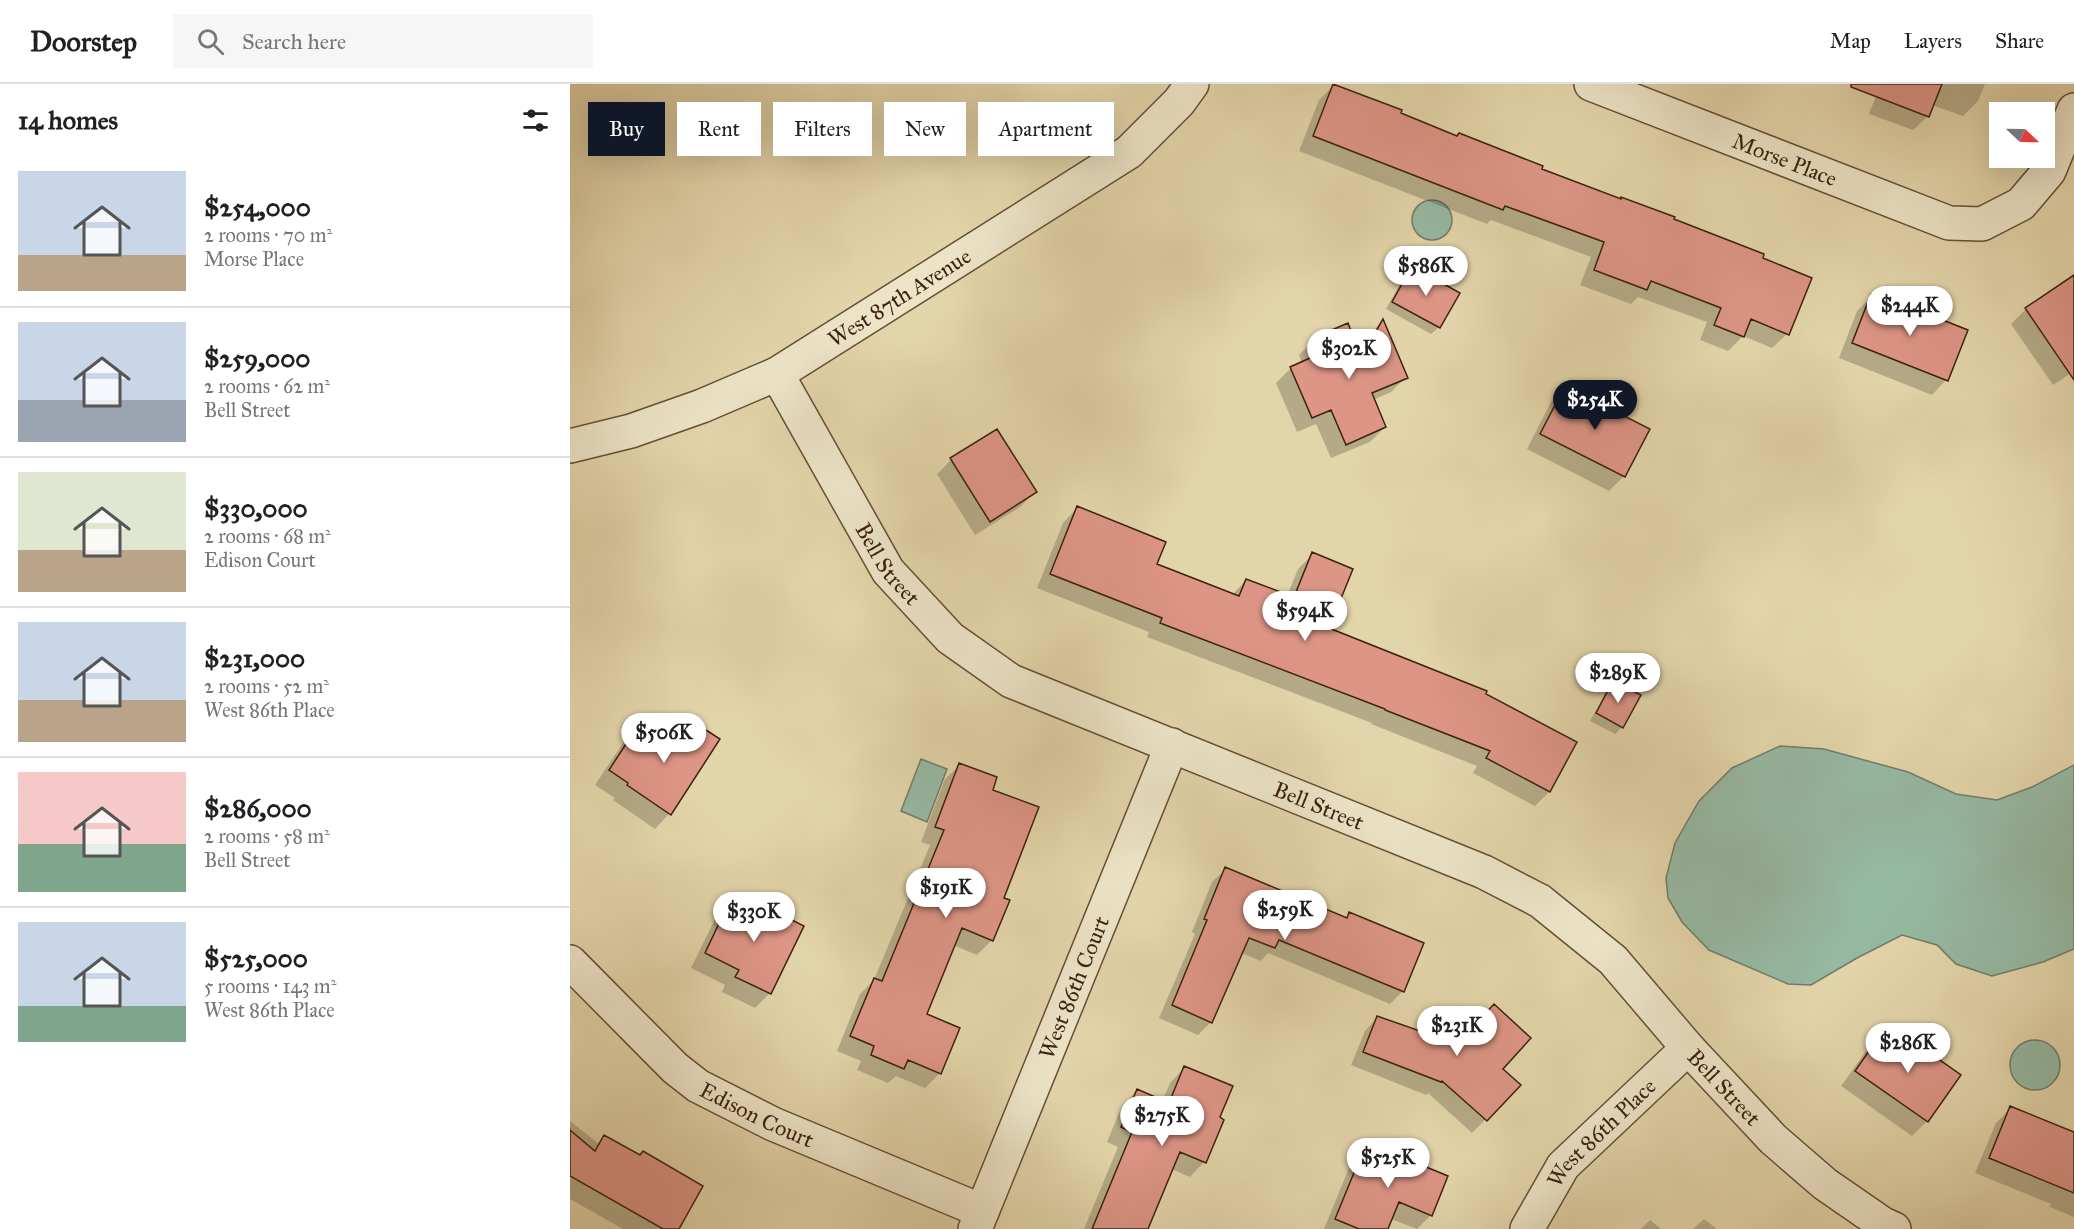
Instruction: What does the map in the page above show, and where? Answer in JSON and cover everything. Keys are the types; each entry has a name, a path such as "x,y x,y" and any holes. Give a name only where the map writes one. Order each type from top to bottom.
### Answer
{"street":[{"name":"West 87th Avenue","path":"570,446 631,431 702,406 777,374 1129,152 1179,102 1192,84"},
{"name":"Morse Place","path":"1591,84 1917,212 1949,223 1982,225 2021,204 2049,171 2074,110"},
{"name":"Bell Street","path":"777,374 888,571 950,638 1011,681 1484,872 1540,901 1613,960 1688,1048 1773,1139 1825,1184 1883,1224 1894,1229"},
{"name":"West 86th Court","path":"979,1220 1173,745"},
{"name":"Edison Court","path":"570,962 675,1068 698,1086 773,1124 979,1220"},
{"name":"West 86th Place","path":"1527,1229 1563,1166 1688,1048"}],"shaded area":[{"path":"1432,200 1440,201 1446,206 1451,212 1451,228 1446,234 1440,239 1432,240 1424,239 1418,234 1413,228 1412,220 1413,212 1418,206 1424,201"},
{"path":"1780,746 1824,749 1908,772 1956,794 1997,800 2032,787 2074,765 2074,949 2043,962 1992,976 1956,964 1937,945 1902,935 1811,985 1788,984 1709,950 1682,922 1668,898 1666,878 1675,843 1699,801 1732,768"},
{"path":"921,759 947,769 927,822 901,811"},
{"path":"2035,1040 2044,1042 2055,1051 2060,1065 2058,1074 2049,1085 2035,1090 2026,1088 2015,1079 2010,1065 2012,1056 2021,1045"}],"building":[{"path":"1333,84 1402,110 1401,113 1457,136 1459,133 1543,166 1542,169 1675,217 1674,219 1764,254 1763,258 1812,278 1789,335 1751,319 1744,337 1714,325 1721,308 1651,281 1647,290 1594,270 1604,242 1505,206 1503,210 1313,136"},
{"path":"1851,84 1942,84 1929,117 1851,87"},
{"path":"1412,266 1460,293 1440,328 1392,302"},
{"path":"2074,275 2074,380 2025,308"},
{"path":"1871,294 1968,330 1948,381 1852,343"},
{"path":"1383,319 1408,378 1372,393 1386,427 1346,445 1331,410 1312,418 1290,367 1319,354 1313,338 1348,323 1361,357"},
{"path":"1565,386 1650,429 1625,477 1540,434"},
{"path":"997,429 1037,492 990,522 950,458"},
{"path":"1077,506 1166,542 1157,564 1239,596 1246,579 1294,597 1312,552 1353,569 1329,628 1487,691 1486,694 1577,742 1550,792 1486,758 1490,751 1160,623 1162,618 1050,574"},
{"path":"1613,681 1641,695 1623,728 1596,713"},
{"path":"692,721 720,739 671,815 609,770 637,727 668,747 682,726 687,729"},
{"path":"959,763 997,777 993,790 1039,807 1004,898 1010,900 993,941 962,928 927,1014 960,1028 941,1074 908,1060 904,1069 871,1055 874,1046 850,1036 874,978 882,981 944,830 935,827"},
{"path":"1225,867 1347,918 1349,912 1424,943 1404,992 1279,940 1275,948 1249,938 1212,1023 1172,1005 1207,920 1204,919"},
{"path":"732,896 774,917 776,912 804,926 771,994 735,977 739,970 705,953"},
{"path":"1494,1004 1531,1038 1503,1069 1521,1085 1487,1121 1442,1081 1363,1052 1377,1016 1457,1044"},
{"path":"1885,1028 1900,1038 1903,1034 1961,1075 1928,1122 1855,1071"},
{"path":"1184,1066 1233,1086 1220,1117 1224,1120 1206,1163 1180,1152 1148,1229 1092,1229 1132,1132 1121,1127 1137,1089 1169,1103"},
{"path":"2010,1106 2074,1132 2074,1193 1989,1158"},
{"path":"570,1130 595,1151 604,1135 640,1155 643,1151 703,1186 679,1229 663,1229 570,1176"},
{"path":"1367,1141 1378,1149 1380,1147 1448,1176 1432,1216 1399,1202 1388,1229 1359,1229 1335,1219"}]}
